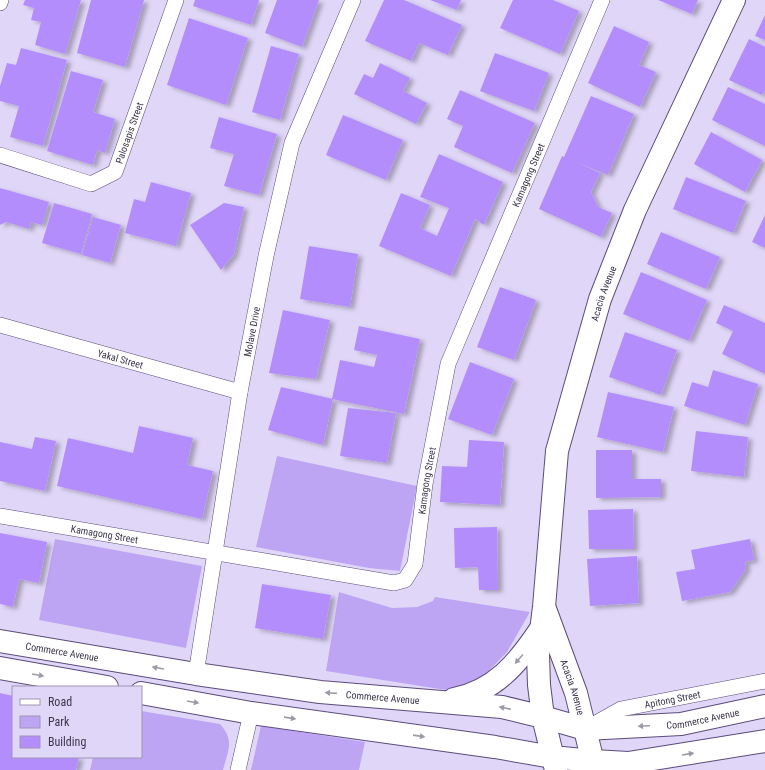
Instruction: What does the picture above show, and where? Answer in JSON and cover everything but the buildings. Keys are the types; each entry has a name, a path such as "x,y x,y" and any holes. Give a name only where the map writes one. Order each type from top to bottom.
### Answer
{"main road":[{"name":"Acacia Avenue","path":"554,764 543,717 539,685 538,655 543,617 557,451 600,299 635,210 734,0"},
{"name":"Acacia Avenue","path":"543,617 574,686 594,766"},
{"path":"440,701 466,696 482,689 500,677 524,654 543,617"},
{"name":"Commerce Avenue","path":"0,641 196,674 320,692 502,707 585,729 681,724 765,706"},
{"path":"0,668 101,686"},
{"path":"142,693 251,713 495,746 554,764 594,766 628,763 765,741"}],"street":[{"name":"Palosapis Street","path":"0,155 91,184 116,172 176,0"},
{"name":"Molave Drive","path":"196,674 240,392 266,256 292,142 353,0"},
{"name":"Kamagong Street","path":"0,516 394,583 405,580 415,564 425,484 448,364 602,0"},
{"name":"Yakal Street","path":"0,325 240,392"},
{"name":"Apitong Street","path":"585,729 621,709 765,681"},
{"path":"238,770 251,713"}],"green space":[{"path":"277,456 417,486 400,571 369,568 256,547"},
{"path":"55,539 202,566 186,648 39,620"},
{"path":"339,592 392,608 417,607 433,601 435,597 530,612 507,652 477,683 446,690 326,671"},
{"path":"142,711 220,724 228,736 229,746 223,770 90,770 93,758 142,758"},
{"path":"261,726 365,742 359,770 251,770"}]}
